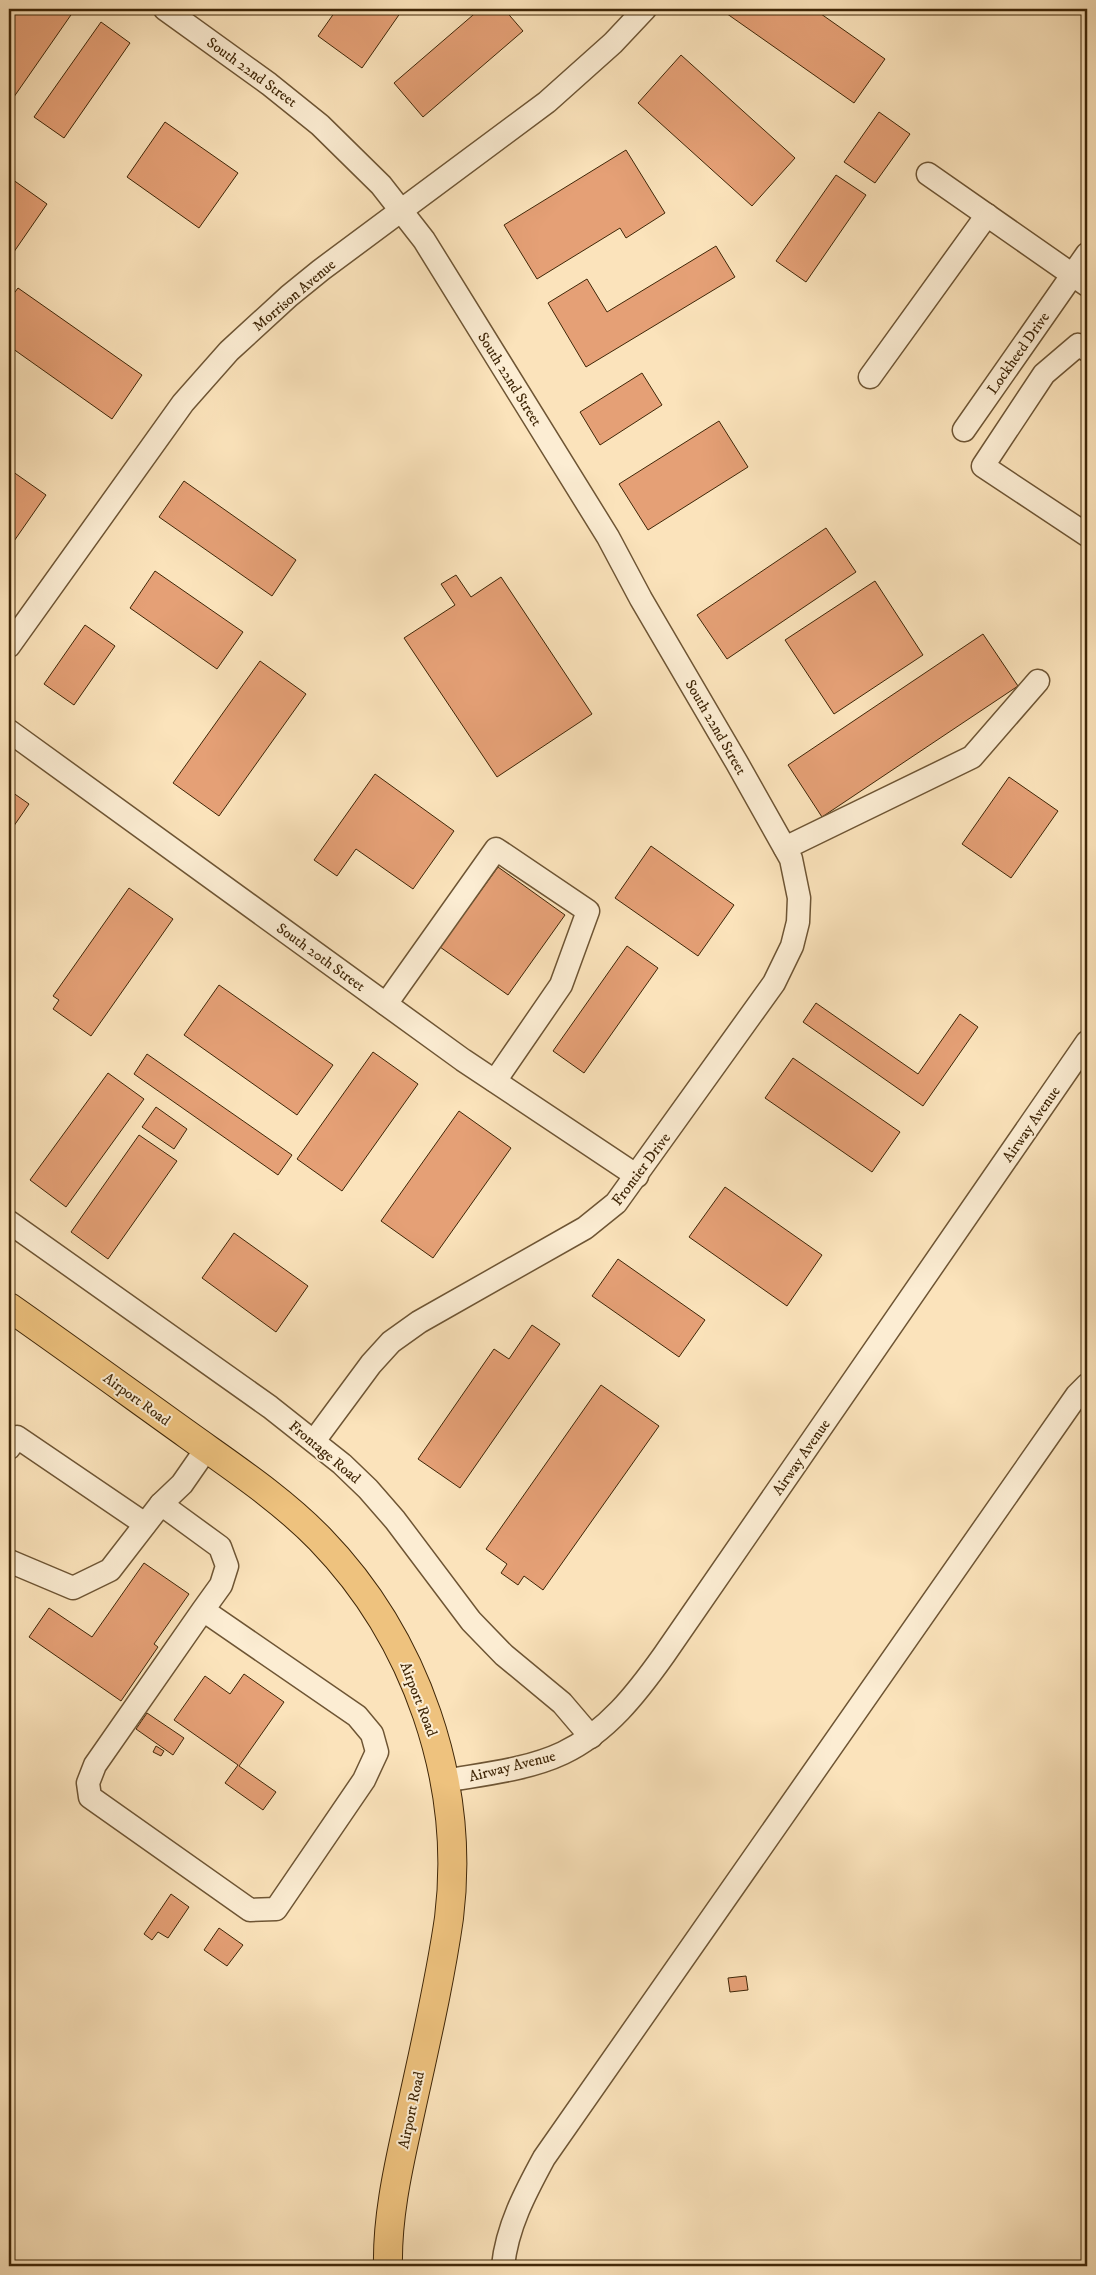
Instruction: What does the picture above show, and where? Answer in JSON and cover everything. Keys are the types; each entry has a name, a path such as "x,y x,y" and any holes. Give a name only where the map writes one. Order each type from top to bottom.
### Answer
{"main road":[{"name":"Airport Road","path":"9,1306 264,1490 297,1517 331,1551 367,1597 398,1647 420,1694 434,1737 444,1781 452,1847 449,1915 440,1972 398,2170 391,2219 388,2266"}],"street":[{"name":"South 22nd Street","path":"165,9 269,84 314,120 362,165 424,240 608,537 641,599 769,820"},
{"name":"Morrison Avenue","path":"9,646 164,428 205,377 289,296 547,102 590,65 645,9"},
{"path":"928,174 1080,280"},
{"path":"870,377 987,215"},
{"name":"Lockheed Drive","path":"964,430 1080,280 1087,254"},
{"path":"1087,350 1078,345 1044,374 984,466 1087,536"},
{"path":"785,848 972,757 1038,681"},
{"name":"South 20th Street","path":"9,731 386,1004 495,1081 637,1176"},
{"name":"Frontier Drive","path":"314,1441 370,1364 391,1342 419,1322 585,1228 611,1208 637,1176 774,983 784,965 798,922 799,898 795,873 785,848 769,820"},
{"path":"386,1004 496,849 588,911 560,985 495,1081"},
{"name":"Airway Avenue","path":"444,1781 542,1761 563,1753 591,1737 619,1712 656,1667 1087,1042"},
{"name":"Frontage Road","path":"9,1222 270,1408 314,1441 354,1475 382,1504 408,1536 460,1608 482,1633 514,1664 562,1703 591,1737"},
{"path":"503,2266 505,2245 522,2198 544,2158 1077,1395 1087,1385"},
{"path":"11,1437 145,1524"},
{"path":"9,1561 73,1588 110,1570 161,1504 182,1484 206,1448"},
{"path":"161,1504 220,1547 227,1566 222,1585 203,1610 95,1765 88,1782 90,1797 250,1910 264,1911 276,1909 364,1780 377,1752 372,1734 357,1716 203,1610"}],"building":[{"path":"9,9 69,9 73,12 9,104"},
{"path":"337,9 403,9 362,68 318,36"},
{"path":"480,9 504,9 523,31 423,117 394,83"},
{"path":"725,9 814,9 885,59 854,103 723,11"},
{"path":"101,22 130,43 64,138 34,117"},
{"path":"681,55 795,158 752,206 638,103"},
{"path":"879,112 910,134 875,183 844,162"},
{"path":"165,122 238,173 199,228 127,177"},
{"path":"626,150 665,213 626,238 620,228 537,279 504,225"},
{"path":"836,175 866,195 806,282 776,261"},
{"path":"9,177 47,204 9,259"},
{"path":"716,246 735,277 586,367 548,303 587,279 607,312"},
{"path":"18,288 142,375 112,419 9,346 9,300"},
{"path":"642,373 662,405 600,445 580,412"},
{"path":"719,421 748,467 648,530 619,484"},
{"path":"9,469 46,495 12,544 9,542"},
{"path":"184,481 296,560 272,596 159,517"},
{"path":"826,528 856,572 727,659 697,615"},
{"path":"155,571 243,632 217,669 130,608"},
{"path":"456,575 471,597 501,577 592,714 497,777 404,638 455,605 441,584"},
{"path":"875,581 923,655 834,714 785,640"},
{"path":"85,625 115,646 74,705 44,684"},
{"path":"983,634 1018,686 822,817 788,765"},
{"path":"260,661 306,694 219,816 173,783"},
{"path":"375,774 454,831 413,889 356,849 337,876 314,860"},
{"path":"1009,777 1058,811 1011,878 962,844"},
{"path":"9,790 29,804 9,833"},
{"path":"651,846 734,905 698,956 615,898"},
{"path":"498,867 565,915 508,995 440,947"},
{"path":"129,888 173,919 91,1036 53,1009 59,1000 53,996"},
{"path":"627,946 658,968 584,1073 553,1051"},
{"path":"219,985 333,1065 297,1115 184,1035"},
{"path":"816,1003 918,1074 960,1014 978,1027 923,1106 803,1022"},
{"path":"373,1052 418,1084 342,1191 297,1159"},
{"path":"147,1054 292,1155 278,1175 134,1074"},
{"path":"793,1058 900,1132 872,1172 765,1098"},
{"path":"108,1073 144,1099 66,1207 30,1180"},
{"path":"156,1107 187,1129 174,1149 142,1127"},
{"path":"459,1111 511,1148 433,1258 381,1221"},
{"path":"139,1135 177,1161 108,1259 71,1232"},
{"path":"725,1187 822,1255 787,1306 689,1237"},
{"path":"234,1233 308,1286 276,1332 202,1278"},
{"path":"618,1259 705,1320 679,1357 592,1296"},
{"path":"532,1325 560,1344 460,1488 418,1459 494,1349 509,1359"},
{"path":"601,1385 659,1426 543,1590 524,1576 518,1585 501,1573 507,1564 486,1549"},
{"path":"144,1563 189,1594 154,1644 158,1647 121,1701 29,1637 49,1608 92,1637"},
{"path":"244,1674 284,1702 239,1766 276,1792 263,1810 225,1783 238,1765 174,1720 205,1676 230,1694"},
{"path":"147,1713 184,1738 173,1755 136,1729"},
{"path":"156,1746 164,1751 161,1756 153,1752"},
{"path":"171,1894 189,1907 168,1938 158,1932 152,1940 144,1934"},
{"path":"219,1928 243,1945 227,1966 204,1950"},
{"path":"746,1976 748,1990 730,1992 728,1978"}]}
